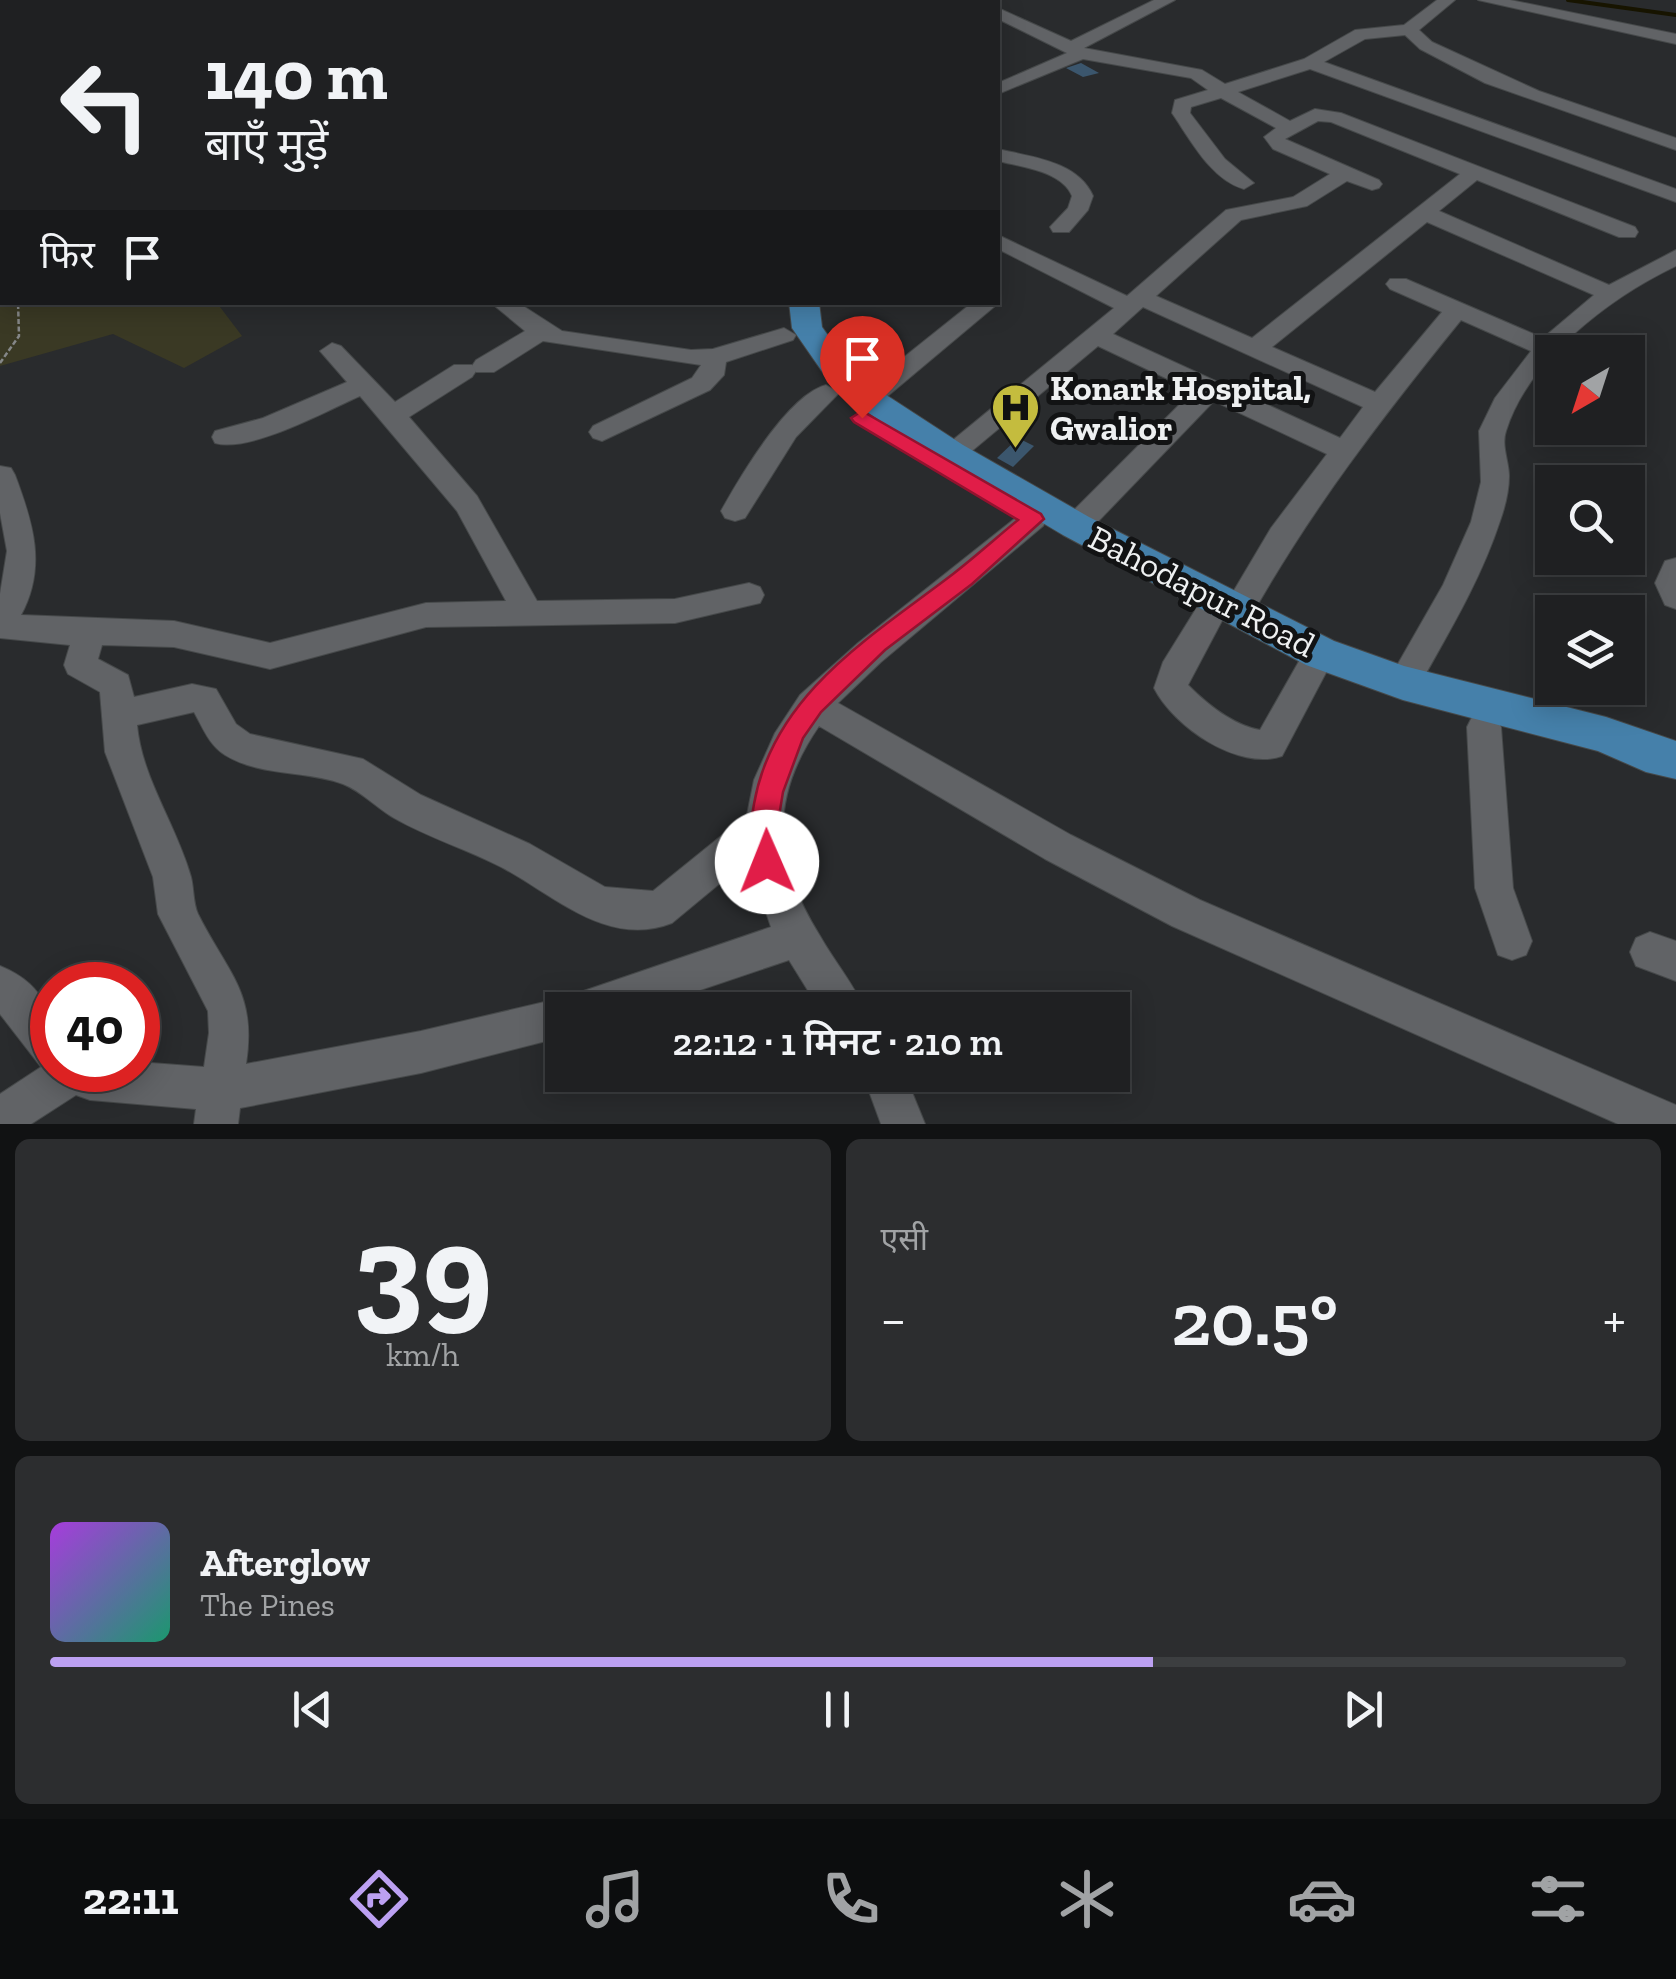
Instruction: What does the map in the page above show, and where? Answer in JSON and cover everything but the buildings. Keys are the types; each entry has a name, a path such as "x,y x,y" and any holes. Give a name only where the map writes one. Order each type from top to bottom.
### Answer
{"main road":[{"path":"780,305 784,335 826,393 1033,519 1224,612 1314,665 1394,701 1484,727 1591,752 1661,756"},
{"name":"Bahodapur Road","path":"804,305 807,328 846,383 952,453 1224,612 1402,683 1606,735 1661,756"}],"street":[{"path":"1000,88 1167,0"},
{"path":"1244,183 1218,163 1180,107 1188,100 1310,63 1360,34 1409,30 1446,0"},
{"path":"1486,0 1676,39"},
{"path":"1000,14 1076,51 1186,71 1288,127"},
{"path":"1409,30 1429,51 1544,100 1628,154 1676,196"},
{"path":"1310,63 1628,154 1676,144"},
{"path":"1372,184 1274,141 1288,127 1323,114 1627,232"},
{"path":"1000,158 1067,176 1082,188 1082,207 1060,227"},
{"path":"952,453 1096,336 1234,215 1300,202 1345,172"},
{"path":"1255,348 1474,174"},
{"path":"1425,214 1604,302"},
{"path":"1000,242 1380,404"},
{"path":"1468,254 1604,302"},
{"path":"1565,335 1649,268 1676,258"},
{"path":"1649,268 1676,282"},
{"path":"1398,284 1535,345"},
{"path":"505,305 541,332 639,352 692,358 716,356 784,335"},
{"path":"868,399 982,306"},
{"path":"1314,665 1270,745 1258,747 1188,709 1171,688 1175,672 1457,310"},
{"path":"392,416 541,332"},
{"path":"1096,336 1346,451"},
{"path":"332,351 454,481 507,563 527,614"},
{"path":"602,432 701,384 711,375 716,356"},
{"path":"1402,683 1456,589 1482,532 1496,482 1490,435 1514,391 1535,365"},
{"path":"225,438 271,424 363,385"},
{"path":"1076,526 1209,390"},
{"path":"735,511 787,431 826,393"},
{"path":"1,475 16,518 24,560 16,598 0,625 90,634 174,634 270,656 426,615 675,611 749,595"},
{"path":"833,992 798,937 767,862 764,822 778,764 792,733 812,705 877,643 950,590 1033,519"},
{"path":"90,634 80,665 116,685 122,752 172,878 177,914 228,1008 230,1033 218,1107"},
{"path":"120,714 192,698 204,699 224,734 238,745 263,755 351,770 408,806 518,856 600,905 634,912 658,910 680,896 764,822"},
{"path":"812,705 1058,847 1186,913 1668,1124"},
{"path":"1484,727 1494,888 1512,941"},
{"path":"635,992 798,937"},
{"path":"0,986 30,1019"},
{"path":"149,1092 218,1107 545,1020"},
{"path":"0,1119 32,1092"},
{"path":"890,1092 902,1124"}],"path":[{"path":"0,363 13,354 19,338 20,305"}],"shaded area":[{"path":"0,305 222,305 242,336 184,368 113,334 0,366"}],"waterway":[{"path":"1568,0 1676,15"}],"place":[{"name":"Konark Hospital, Gwalior","path":"1015,450"}],"route":[{"path":"767,862 764,822 778,764 792,733 812,705 877,643 994,555 1033,519 862,418"}]}
